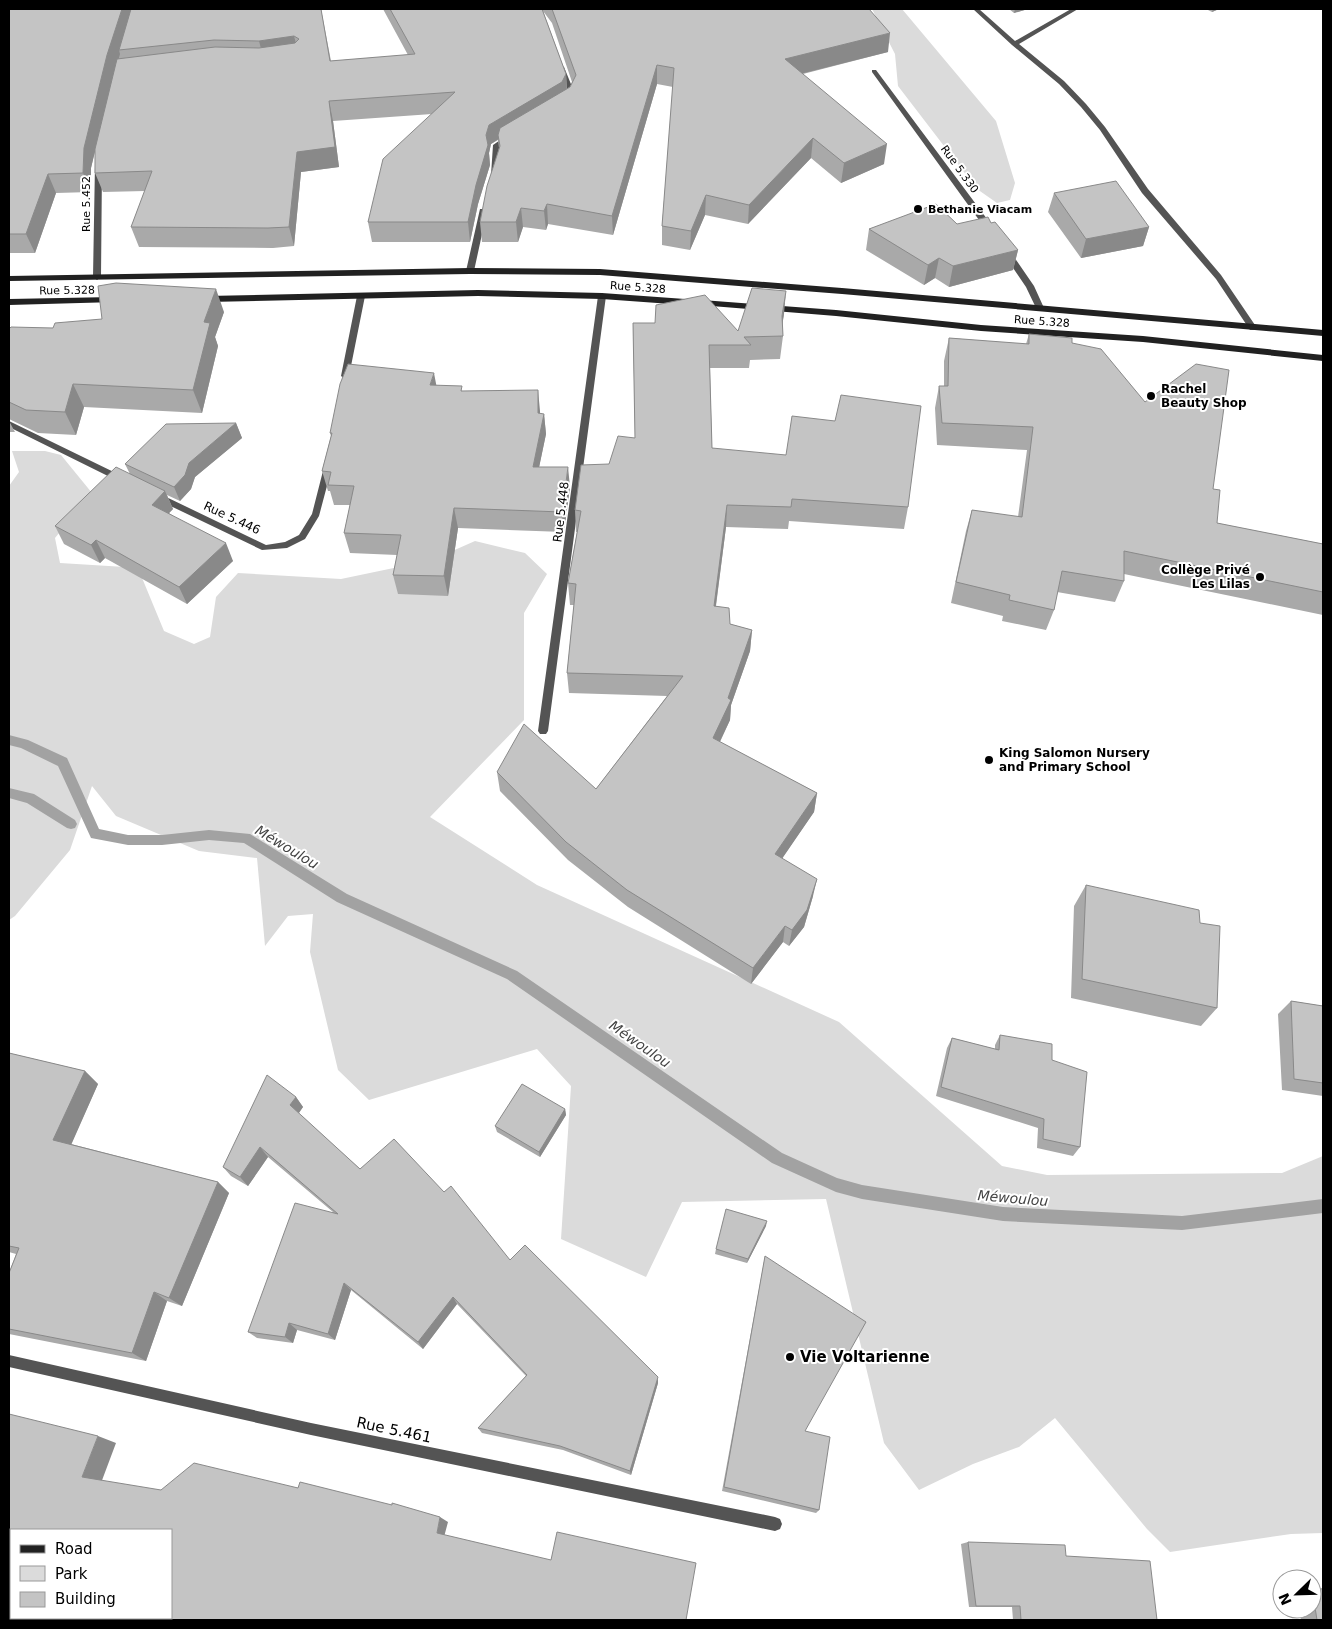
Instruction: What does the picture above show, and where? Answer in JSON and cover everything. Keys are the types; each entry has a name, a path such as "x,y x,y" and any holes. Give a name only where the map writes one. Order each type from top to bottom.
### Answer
{"main road":[{"name":"Rue 5.328","path":"9,279 470,271 600,272 1170,318 1253,328 1323,333"},
{"name":"Rue 5.328","path":"195,299 478,293 602,296 836,313 1041,333 1143,339 1323,358"},
{"name":"Rue 5.328","path":"9,302 118,300"}],"street":[{"path":"976,9 1014,44 1048,70 1079,100 1163,214 1228,289 1253,328"},
{"path":"1014,44 1075,9"},
{"path":"560,62 572,94 568,104 560,109"},
{"name":"Rue 5.330","path":"874,71 992,233"},
{"path":"493,180 496,165 494,154 497,145 519,132"},
{"name":"Rue 5.452","path":"97,277 97,168 100,159"},
{"path":"470,271 484,206"},
{"path":"1003,248 1030,286 1040,308"},
{"path":"343,390 361,296"},
{"name":"Rue 5.448","path":"543,730 602,296"},
{"path":"9,424 130,484"},
{"name":"Rue 5.446","path":"148,492 265,548 287,545 302,537 316,514 330,455"},
{"name":"Rue 5.461","path":"9,1362 310,1429 775,1524"}],"green space":[{"path":"872,9 902,9 996,121 1015,183 1010,200 997,203 977,189 898,86 895,54"},
{"path":"12,451 45,451 61,455 92,493 55,538 60,563 125,567 140,573 164,631 194,644 210,637 216,597 238,573 341,579 432,560 475,541 525,553 547,574 524,613 524,720 430,817 537,885 839,1022 1002,1166 1047,1175 1282,1173 1323,1156 1323,1533 1291,1534 1170,1552 1147,1529 1055,1418 1019,1447 973,1464 919,1490 884,1443 826,1199 682,1202 646,1277 561,1239 571,1086 537,1049 369,1100 338,1070 310,952 313,914 288,916 265,946 257,858 199,851 116,816 92,786 70,850 15,916 9,920 9,486 19,472"}],"building":[{"path":"9,9 122,9 107,55 84,148 83,173 48,174 26,234 9,234"},
{"path":"131,9 321,9 330,61 415,54 390,9 542,9 566,74 562,82 489,125 486,135 488,145 476,185 468,222 368,222 383,159 455,92 329,101 335,147 297,152 289,227 131,227 152,171 95,173 95,149 117,59 215,47 259,48 295,43 299,39 294,36 259,41 214,40 119,50"},
{"path":"552,9 869,9 890,33 785,59 887,144 844,163 813,138 749,205 706,195 691,231 662,226 674,68 657,65 612,216 547,204 544,211 521,208 516,222 480,222 487,186 500,146 498,135 500,128 570,87 576,75"},
{"path":"1116,181 1149,227 1086,239 1054,193"},
{"path":"936,204 957,224 988,217 991,223 995,222 1018,250 953,266 939,258 928,265 869,229"},
{"path":"116,283 216,289 204,322 210,323 193,390 73,384 65,412 26,410 9,402 9,329 11,327 53,328 55,323 102,319 98,286"},
{"path":"752,288 786,291 782,316 783,336 744,337 751,345 709,345 712,448 786,455 792,416 835,421 841,395 921,406 908,507 792,499 791,507 727,505 714,606 729,608 730,624 752,630 728,698 731,700 713,738 817,793 775,854 817,879 807,910 792,930 785,926 753,968 627,890 566,842 497,772 524,724 596,789 683,676 567,673 576,584 568,583 581,511 575,510 581,465 609,464 618,436 635,438 633,323 655,323 656,305 705,295 738,331"},
{"path":"1029,334 1072,338 1072,343 1101,349 1145,402 1196,364 1229,370 1213,489 1220,490 1217,523 1323,544 1323,592 1124,551 1124,581 1062,571 1054,610 1009,600 1010,595 956,582 972,510 1022,517 1033,427 942,423 939,386 948,386 949,338 1029,344"},
{"path":"348,364 434,373 430,385 462,386 461,391 538,390 538,413 544,414 533,467 568,467 562,512 454,508 444,576 393,575 401,535 344,533 354,486 328,485 331,472 322,471 332,433 330,433 340,384"},
{"path":"236,423 189,463 185,475 174,487 125,464 166,424"},
{"path":"116,467 165,491 152,505 226,543 179,587 96,540 91,545 55,526"},
{"path":"1086,885 1199,910 1200,923 1220,926 1217,1008 1082,979"},
{"path":"1291,1001 1323,1006 1323,1083 1294,1079"},
{"path":"1000,1035 1052,1044 1052,1060 1087,1072 1080,1147 1043,1139 1044,1119 941,1087 952,1038 999,1050"},
{"path":"9,1053 85,1071 53,1140 218,1182 169,1298 154,1292 132,1353 9,1329 9,1273 19,1248 9,1246"},
{"path":"267,1075 296,1097 290,1105 360,1169 394,1139 444,1192 451,1186 510,1260 525,1245 658,1377 630,1471 560,1446 478,1428 527,1375 453,1297 418,1342 344,1283 328,1334 289,1323 285,1337 248,1332 295,1203 338,1214 260,1147 240,1177 223,1167"},
{"path":"522,1084 565,1109 539,1152 495,1126"},
{"path":"726,1209 767,1221 748,1259 716,1249"},
{"path":"765,1256 866,1322 805,1431 830,1437 819,1510 724,1487"},
{"path":"9,1414 98,1436 82,1477 161,1490 194,1463 298,1488 300,1482 392,1505 392,1503 440,1517 437,1533 551,1560 557,1532 696,1563 686,1620 24,1620 172,1619 172,1529 10,1529 9,1540"},
{"path":"968,1542 1065,1545 1066,1556 1150,1561 1157,1620 1021,1620 1020,1606 976,1606"},
{"path":"1323,1589 1323,1620 1317,1620 1322,1619"}],"waterway":[{"name":"Méwoulou","path":"9,740 24,744 63,762 95,834 128,840 162,840 209,835 246,838 342,898 512,975 777,1158 836,1185 862,1192 1003,1214 1182,1223 1323,1206"},
{"path":"9,793 30,798 71,824"}],"place":[{"name":"Bethanie Viacam","path":"918,209"},
{"name":"Rachel Beauty Shop","path":"1151,396"},
{"name":"Collège Privé Les Lilas","path":"1260,577"},
{"name":"King Salomon Nursery and Primary School","path":"989,760"},
{"name":"Vie Voltarienne","path":"790,1357"}]}
